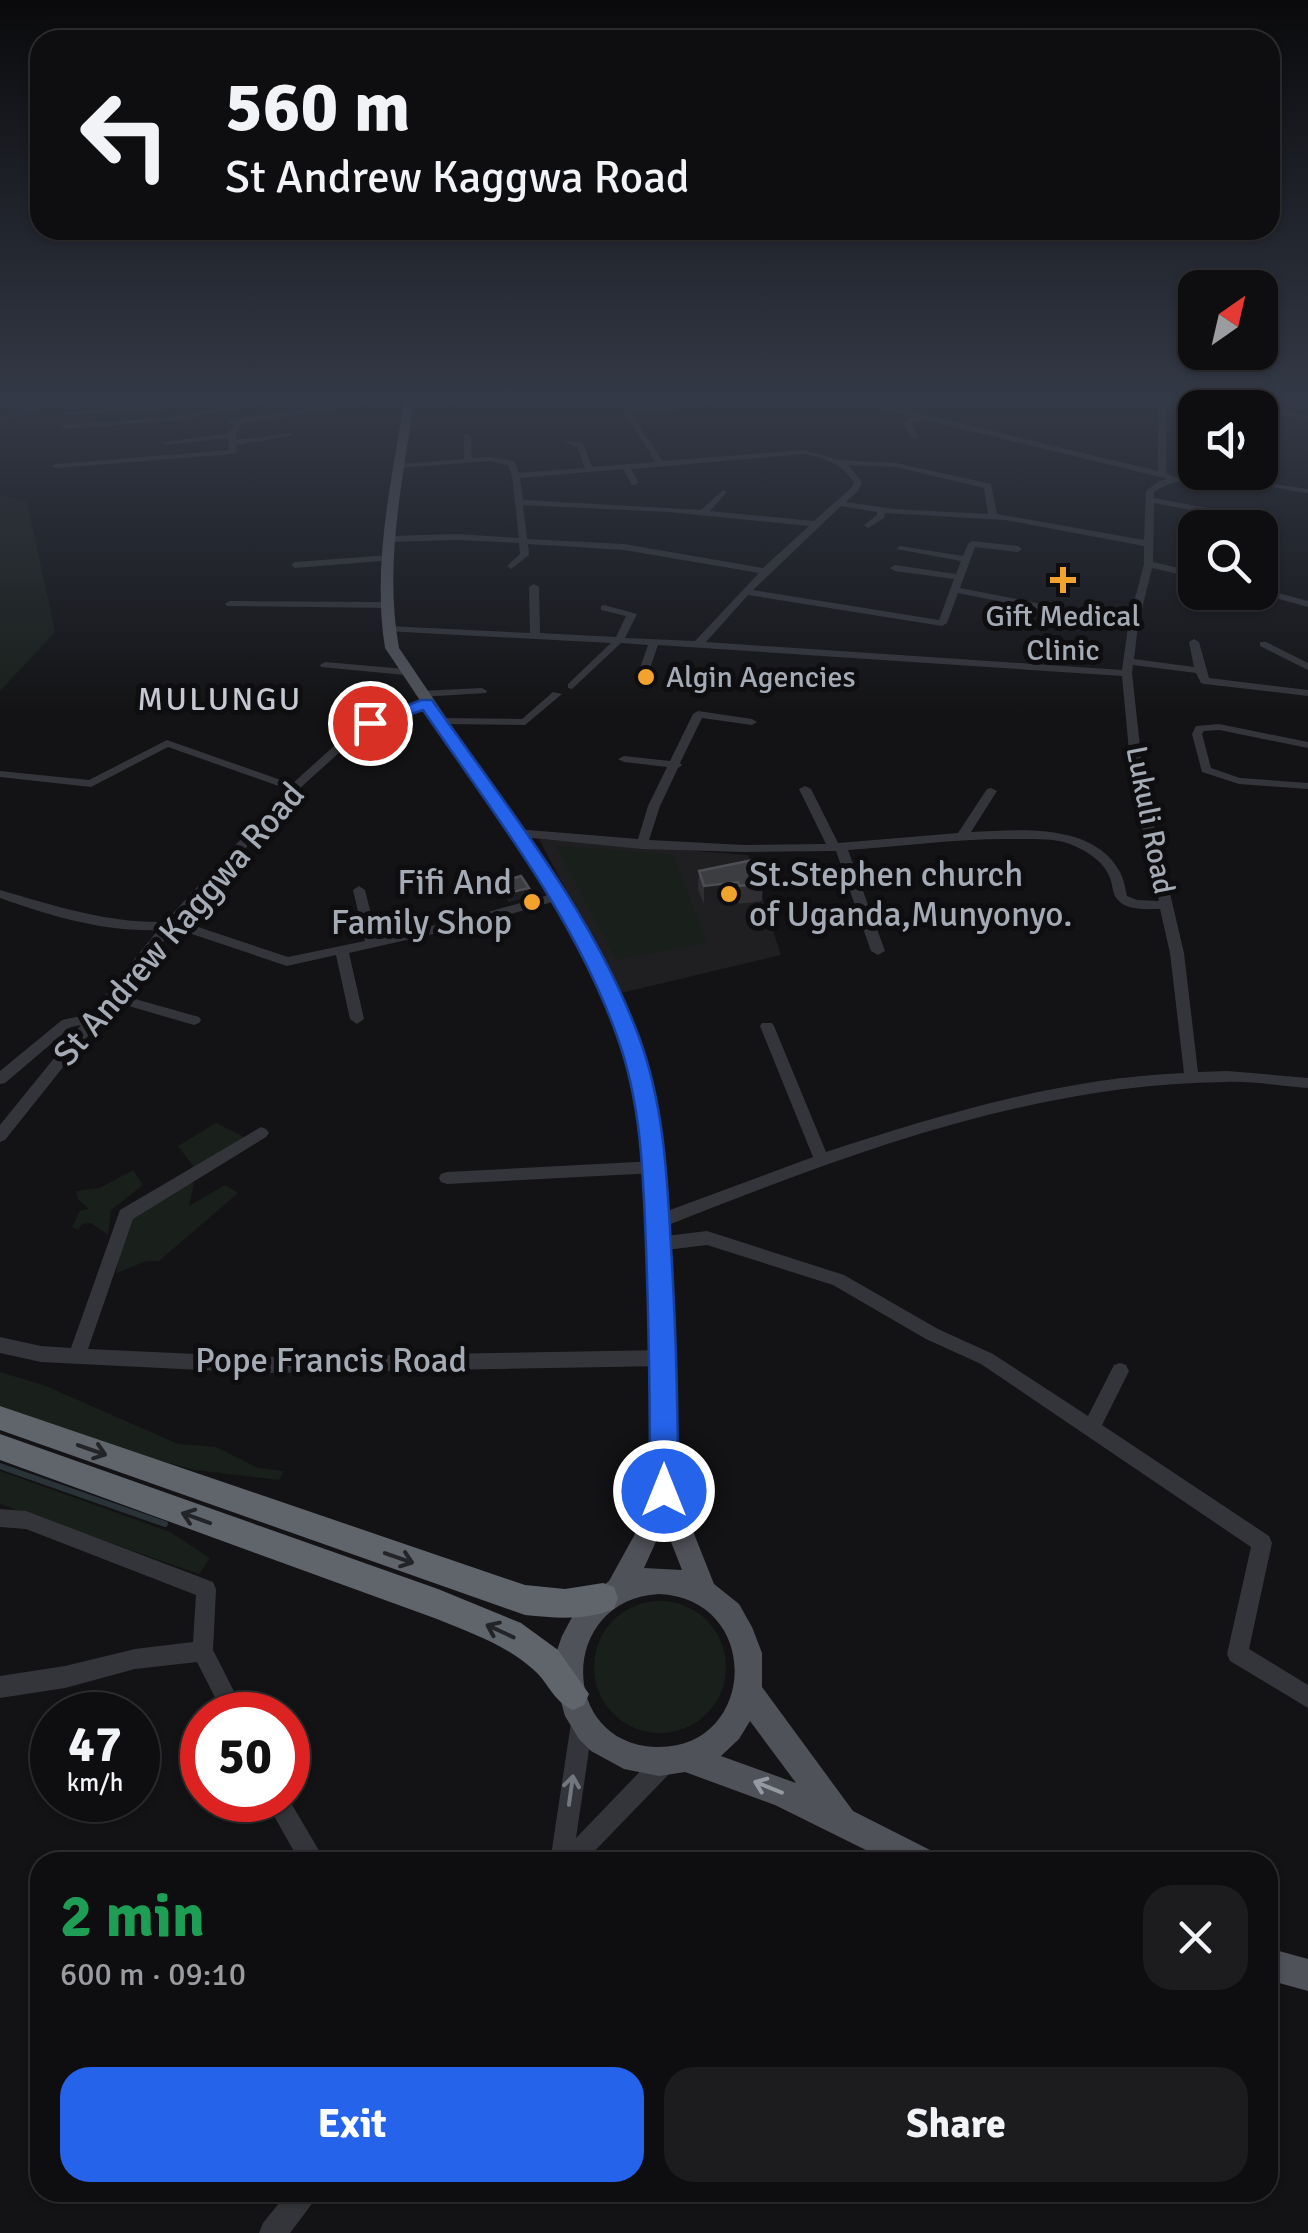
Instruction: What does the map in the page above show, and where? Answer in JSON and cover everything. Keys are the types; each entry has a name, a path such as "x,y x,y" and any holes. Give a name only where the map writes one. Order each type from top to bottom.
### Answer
{"highway":[{"path":"0,1418 524,1600 565,1604 612,1593"},
{"path":"0,1448 438,1604 510,1634 548,1662 578,1706"}],"main road":[{"path":"395,506 388,630 405,672 559,896 596,963 628,1036 642,1083 656,1168 664,1358 664,1491 646,1541 612,1593 586,1617 575,1640 570,1666 578,1706 598,1738 640,1762 676,1761 710,1748 728,1731 747,1688 748,1659 740,1632 724,1608 704,1591 671,1579 653,1578 612,1593"},
{"path":"664,1491 704,1591"},
{"path":"747,1688 796,1762 844,1820"},
{"path":"676,1761 844,1820 903,1852"},
{"path":"1278,1967 1308,1975"}],"street":[{"path":"511,566 524,555 518,506"},
{"path":"596,506 815,524"},
{"path":"704,512 710,506"},
{"path":"698,644 766,570 836,506"},
{"path":"852,506 1005,517 1149,544"},
{"path":"993,506 993,516"},
{"name":"Lukuli Road","path":"1150,506 1148,564 1133,624 1128,667 1138,783 1177,953 1191,1074"},
{"path":"868,525 881,516 880,511"},
{"path":"1001,535 1005,517"},
{"path":"295,564 390,548 521,541 632,548 766,570"},
{"path":"748,592 942,624 974,544 1018,549"},
{"path":"900,549 965,559"},
{"path":"1148,564 1178,571"},
{"path":"895,568 958,577"},
{"path":"534,587 533,602 538,616 535,635"},
{"path":"954,589 1133,624"},
{"path":"1278,596 1308,604"},
{"path":"230,604 387,605"},
{"path":"572,686 619,640 632,614 604,608"},
{"path":"388,630 1200,672"},
{"path":"644,672 654,642"},
{"path":"1194,642 1205,682 1308,693"},
{"path":"1263,644 1308,667"},
{"path":"994,647 1008,665"},
{"path":"324,665 405,672"},
{"name":"St Andrew Kaggwa Road","path":"0,1136 171,924 294,788 359,729 423,698 482,690"},
{"path":"438,721 525,722 557,694"},
{"path":"642,844 654,806 698,714 752,722"},
{"path":"1308,744 1219,728 1200,728 1197,734 1206,770 1239,781 1308,786"},
{"path":"0,774 91,784 168,743 294,788"},
{"path":"624,759 676,766"},
{"path":"805,789 838,847 878,952"},
{"path":"963,835 990,791"},
{"path":"516,833 772,850 963,835 1059,837 1077,843 1111,866 1120,896 1126,901 1166,904"},
{"path":"359,890 372,944"},
{"path":"0,894 82,920 122,926 171,924 287,962 559,896"},
{"path":"342,951 357,1019"},
{"path":"112,998 194,1020"},
{"path":"0,1078 67,1023 96,1018"},
{"path":"768,1026 821,1158"},
{"path":"657,1222 875,1140 1052,1096 1191,1074 1305,1086"},
{"path":"77,1355 126,1215 262,1133"},
{"path":"446,1178 656,1168"},
{"path":"658,1244 706,1238 838,1280 932,1334 987,1359 1262,1543 1237,1654 1308,1698"},
{"name":"Pope Francis Road","path":"0,1346 41,1354 262,1364 664,1358"},
{"path":"1091,1428 1120,1371"},
{"path":"0,1518 26,1520 206,1589 203,1651 224,1692"},
{"path":"0,1687 64,1677 135,1659 203,1651"},
{"path":"562,1852 578,1706"},
{"path":"580,1852 676,1761"},
{"path":"289,1822 307,1852"},
{"path":"273,2233 297,2202"}],"shaded area":[{"path":"0,506 28,506 55,632 0,691"},
{"path":"539,839 748,855 781,955 621,993"},
{"path":"556,846 673,854 707,943 616,960"},
{"path":"216,1123 246,1138 194,1167 178,1146"},
{"path":"133,1170 143,1185 111,1210 108,1235 91,1223 82,1224 78,1230 72,1227 80,1211 89,1209 78,1199 76,1191 100,1188"},
{"path":"185,1178 194,1184 189,1206 225,1185 238,1193 159,1261 147,1261 116,1273 126,1215"},
{"path":"0,1372 46,1386 178,1444 216,1447 258,1468 284,1471 279,1480 194,1470 122,1450 0,1406"},
{"path":"0,1471 170,1532 210,1558 199,1574 0,1504"},
{"path":"660,1601 685,1606 707,1620 721,1642 726,1667 721,1692 707,1714 685,1728 660,1733 635,1728 613,1714 599,1692 594,1667 599,1642 613,1620 635,1606"}],"building":[{"path":"753,860 763,883 704,886 699,871"},
{"path":"521,876 529,888 508,893 501,882"}],"waterway":[{"path":"0,1466 165,1524"}],"place":[{"name":"Gift Medical Clinic","path":"1063,580"},
{"name":"Algin Agencies","path":"646,677"},
{"name":"St.Stephen church of Uganda,Munyonyo.","path":"729,894"},
{"name":"Fifi And Family Shop","path":"532,902"}],"district":[{"name":"MULUNGU","path":"220,699"}],"route":[{"path":"370,723 426,703 559,896 596,963 628,1036 654,1146 664,1358 664,1491"}]}
